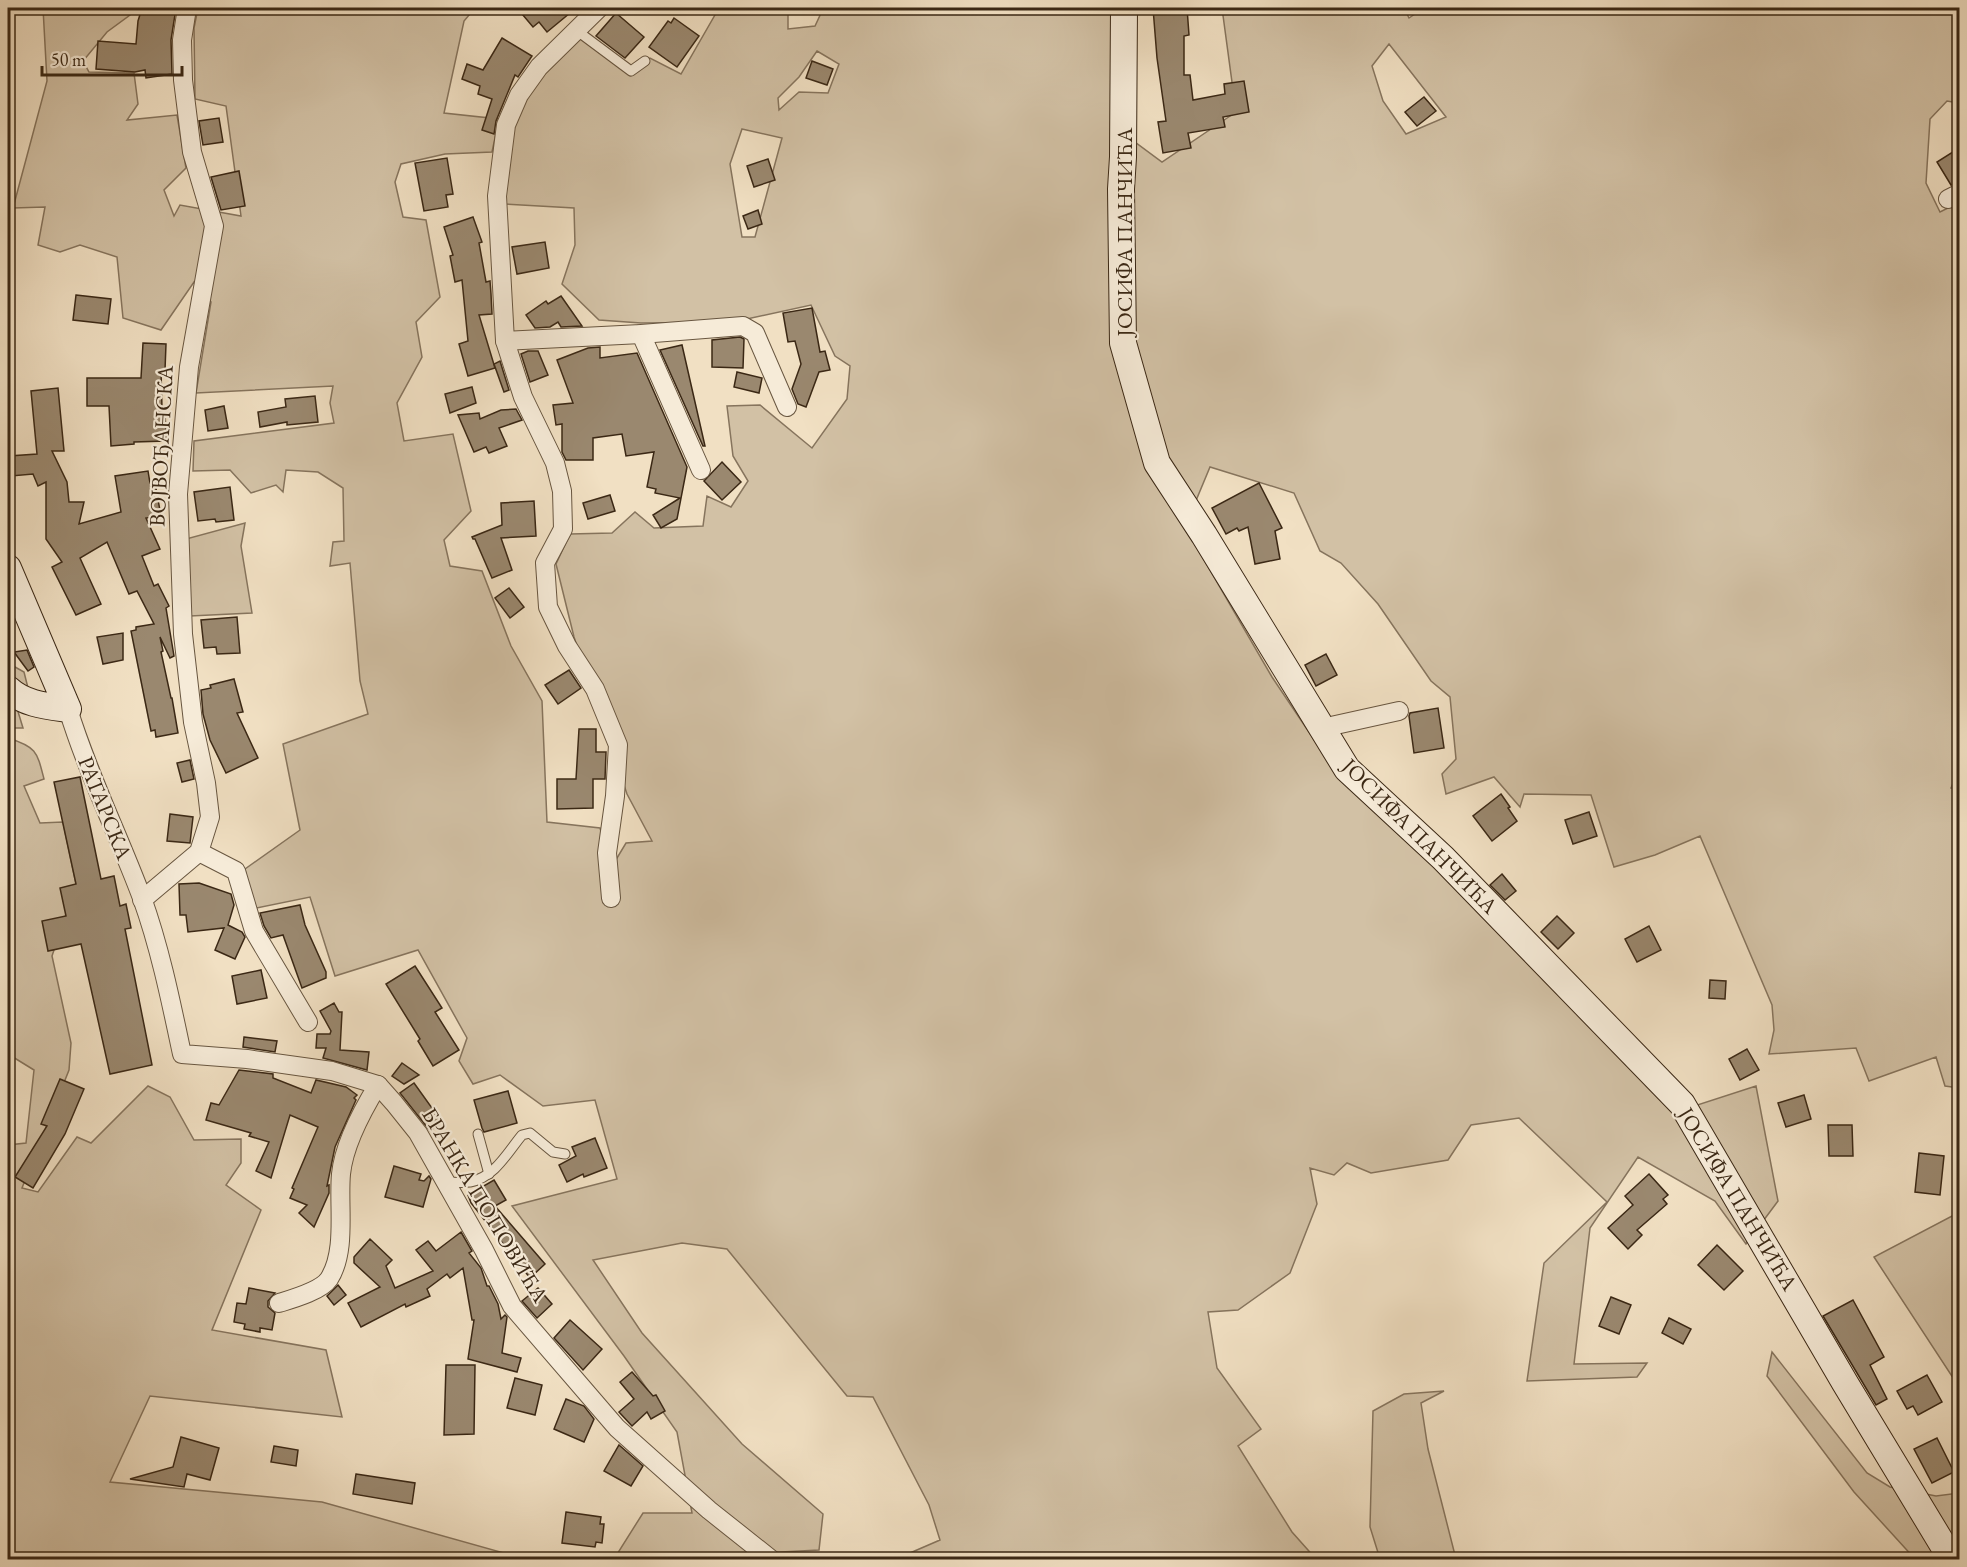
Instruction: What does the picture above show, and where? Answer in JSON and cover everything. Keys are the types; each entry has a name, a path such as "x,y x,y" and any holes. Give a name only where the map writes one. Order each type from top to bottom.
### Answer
{"street":[{"name":"ВОЈВОЂАНСКА","path":"187,8 182,40 183,80 192,152 214,226 189,367 178,494 183,634 193,722 206,783 210,817 199,852"},
{"path":"599,8 539,67 519,95 506,125 497,196 505,341 523,397 555,463 562,491 563,529 545,563 548,607 567,646 595,689 618,745 615,796 607,853 611,898"},
{"name":"ЈОСИФА ПАНЧИЋА","path":"1124,8 1121,189 1123,343 1157,463 1204,535 1347,769 1443,858 1682,1104 1845,1383 1954,1555"},
{"path":"505,341 743,326 755,333 787,407"},
{"path":"641,334 702,470"},
{"name":"РАТАРСКА","path":"8,568 68,709 83,756 142,900 165,977 182,1054 247,1059 332,1071 378,1085"},
{"path":"8,689 17,698 42,706 68,709"},
{"name":"ЈОСИФА ПАНЧИЋА","path":"1322,728 1399,711"},
{"path":"142,900 199,852 236,871 254,931 308,1022"},
{"path":"279,1303 309,1293 328,1281 338,1255 342,1213 341,1174 358,1116 378,1085"},
{"name":"БРАНКА ПОПОВИЋА","path":"378,1085 418,1133 484,1250 512,1306 617,1428 710,1510 772,1560"}],"lane":[{"path":"576,30 631,71 645,61"},
{"path":"446,1182 470,1182 489,1174 522,1135 530,1133 553,1152 565,1154"},
{"name":"БРАНКА ПОПОВИЋА","path":"478,1134 489,1174"}],"shaded area":[{"path":"43,8 132,8 130,15 107,32 83,61 89,72 134,73 138,104 127,120 177,115 186,168 164,190 174,216 180,205 241,216 226,106 195,99 194,28 198,8 475,8 464,21 444,113 499,119 492,152 445,154 401,164 395,182 403,217 426,220 440,297 416,322 422,357 397,403 404,441 453,434 471,511 444,540 450,566 482,571 511,646 542,701 547,822 600,828 611,868 626,843 652,841 627,794 574,637 556,564 570,534 612,533 635,512 654,528 703,526 707,496 731,507 748,481 733,456 727,406 760,405 812,448 847,399 850,366 835,356 811,305 733,322 641,323 599,320 562,284 575,245 574,208 505,204 513,122 530,90 576,33 631,71 650,58 681,74 719,8 788,8 788,29 815,26 822,11 818,8 1127,8 1135,142 1162,162 1236,112 1222,8 1404,8 1409,18 1424,8 1959,8 1959,103 1947,101 1930,119 1926,183 1940,212 1960,202 1960,767 1951,788 1960,790 1959,1088 1945,1086 1936,1057 1869,1081 1856,1048 1769,1054 1774,1030 1772,1005 1700,836 1655,855 1614,867 1591,795 1524,794 1520,807 1494,777 1446,794 1442,774 1456,759 1450,697 1431,681 1378,604 1341,563 1320,551 1294,493 1210,467 1185,527 1272,677 1331,765 1587,1016 1676,1112 1756,1086 1778,1201 1746,1244 1715,1201 1638,1157 1590,1228 1574,1364 1647,1363 1637,1377 1527,1381 1544,1263 1607,1202 1519,1118 1471,1125 1448,1160 1371,1173 1347,1163 1334,1175 1310,1168 1317,1204 1290,1273 1238,1310 1208,1312 1217,1368 1261,1429 1238,1446 1292,1532 1316,1559 896,1559 940,1540 929,1505 873,1397 847,1396 727,1249 682,1243 593,1260 642,1333 742,1444 823,1514 819,1550 723,1555 722,1560 614,1559 643,1513 692,1513 677,1432 624,1356 512,1206 617,1179 595,1100 543,1106 500,1075 473,1084 459,1061 467,1038 418,950 335,976 310,897 252,909 245,869 300,830 283,744 368,714 360,681 350,563 330,566 333,542 344,541 343,488 318,472 286,470 283,492 276,485 251,493 230,470 193,471 194,441 334,423 330,403 333,386 196,393 211,302 194,282 161,330 123,318 117,257 80,245 60,252 38,245 45,207 13,208 47,81","holes":["1389,44 1446,117 1406,134 1383,101 1372,66","817,51 839,64 828,93 799,92 779,110 778,98 799,77","742,129 782,138 755,237 742,237 730,164"]},
{"path":"245,523 241,546 252,613 190,616 186,539"},
{"path":"8,663 24,672 28,688 8,679"},
{"path":"8,698 16,705 23,728 10,728 8,733"},
{"path":"8,738 25,744 40,762 44,779 24,786 40,823 63,822 76,884 52,956 71,1043 69,1070 22,1188 38,1192 77,1137 91,1143 148,1086 170,1097 194,1140 241,1139 241,1163 226,1185 261,1210 212,1330 326,1350 342,1417 150,1396 110,1482 322,1502 525,1559 8,1559 8,1145 26,1143 34,1070 8,1054"},
{"path":"1959,1199 1959,1387 1874,1257 1956,1214"},
{"path":"1772,1352 1867,1473 1890,1487 1936,1496 1959,1493 1959,1559 1915,1559 1854,1492 1767,1376"},
{"path":"1444,1391 1421,1403 1428,1449 1456,1559 1380,1559 1370,1527 1373,1411 1404,1394"}],"building":[{"path":"142,8 176,8 171,40 172,74 146,78 145,70 135,72 96,69 98,41 136,44 138,21"},
{"path":"517,8 576,8 547,32 539,22 533,27"},
{"path":"1153,8 1187,8 1189,35 1184,36 1184,75 1190,75 1193,100 1225,94 1224,84 1244,81 1249,112 1223,117 1225,127 1188,133 1191,148 1163,153 1158,122 1166,121"},
{"path":"616,13 644,37 625,58 596,36"},
{"path":"674,18 699,36 677,67 649,47 668,21 671,23"},
{"path":"502,38 532,56 518,77 515,75 496,121 494,134 482,130 492,99 478,94 480,86 462,79 467,64 483,70"},
{"path":"812,61 833,69 827,85 806,78"},
{"path":"1424,97 1436,111 1417,126 1405,112"},
{"path":"219,118 223,142 203,145 199,121"},
{"path":"1959,148 1959,182 1951,185 1937,162"},
{"path":"447,158 453,194 446,195 448,207 424,211 415,163"},
{"path":"768,159 775,180 754,187 747,166"},
{"path":"239,171 245,206 221,210 211,177"},
{"path":"758,210 762,224 748,229 743,216"},
{"path":"473,217 482,242 479,243 486,282 490,281 491,294 492,314 479,315 495,368 468,376 459,344 468,341 462,280 455,282 450,256 453,255 444,227"},
{"path":"545,242 549,268 517,274 512,247"},
{"path":"76,295 111,299 108,324 73,320"},
{"path":"561,296 582,326 561,327 558,322 550,327 535,328 526,315 546,301 548,304"},
{"path":"812,308 820,352 825,351 830,370 819,372 806,407 798,404 792,389 801,364 795,341 788,342 783,313"},
{"path":"740,337 744,339 743,368 712,367 712,340"},
{"path":"143,343 166,344 165,370 161,370 166,441 134,442 134,444 111,446 109,406 87,406 87,378 141,378"},
{"path":"682,345 705,446 703,446 660,350"},
{"path":"600,347 600,358 637,353 687,467 677,519 661,528 653,515 680,498 655,493 656,489 647,487 654,452 626,456 622,434 593,438 593,460 566,460 562,452 562,424 556,425 553,405 573,403 557,360 588,348"},
{"path":"538,351 548,375 530,382 521,354"},
{"path":"500,361 509,390 504,392 494,364"},
{"path":"737,372 762,378 759,393 734,387"},
{"path":"472,387 476,403 450,413 445,394"},
{"path":"58,388 64,451 52,451 67,482 69,502 84,502 79,524 121,512 115,476 148,471 150,483 155,483 161,516 146,518 160,549 142,556 154,586 158,584 169,606 166,608 174,656 170,658 160,637 163,651 161,652 178,733 156,737 155,730 151,731 131,631 136,630 136,627 154,624 137,591 129,594 107,542 80,558 101,604 76,615 52,567 62,562 46,539 46,482 38,486 33,474 11,476 9,456 37,454 31,391"},
{"path":"315,396 318,422 287,425 287,422 260,427 258,412 286,407 285,399"},
{"path":"224,406 228,428 208,431 205,410"},
{"path":"516,409 522,420 499,428 507,446 489,453 486,447 474,452 458,415 479,413 480,419 501,410"},
{"path":"722,462 741,482 722,500 704,481"},
{"path":"1259,483 1282,528 1275,531 1280,559 1255,564 1248,527 1239,531 1237,528 1226,534 1212,508"},
{"path":"230,487 234,520 198,521 194,492"},
{"path":"610,495 615,511 588,519 583,503"},
{"path":"534,501 536,536 501,538 512,570 492,578 475,539 472,537 502,525 501,503"},
{"path":"509,588 524,607 510,618 495,598"},
{"path":"237,617 240,653 217,654 216,647 204,648 201,620"},
{"path":"123,633 123,660 103,664 97,637"},
{"path":"27,650 34,667 28,671 14,652"},
{"path":"1326,654 1337,675 1316,686 1305,665"},
{"path":"569,670 581,688 558,704 545,685"},
{"path":"234,679 243,712 237,713 258,758 226,773 210,740 203,714 201,690 211,688 210,685"},
{"path":"1438,708 1444,748 1414,753 1410,713"},
{"path":"579,729 596,729 596,752 606,752 605,779 593,779 593,808 557,809 557,779 576,779"},
{"path":"190,760 194,779 182,782 177,763"},
{"path":"80,777 101,879 114,876 120,906 126,904 131,928 125,929 152,1065 110,1074 81,944 48,951 42,921 66,916 60,888 76,884 54,782"},
{"path":"1501,794 1517,821 1492,841 1473,816"},
{"path":"1589,812 1597,836 1573,844 1565,820"},
{"path":"170,814 193,817 190,843 167,841"},
{"path":"1502,874 1516,891 1505,900 1490,885"},
{"path":"199,883 231,894 234,905 228,925 242,932 245,937 235,959 215,950 224,928 188,932 186,915 180,915 179,884"},
{"path":"300,905 305,925 326,972 326,978 302,988 283,935 271,938 260,913"},
{"path":"1557,916 1574,933 1558,949 1541,932"},
{"path":"1649,926 1661,950 1637,962 1625,939"},
{"path":"415,966 442,1008 435,1012 459,1050 433,1066 418,1041 420,1039 386,984"},
{"path":"261,970 267,998 237,1004 232,976"},
{"path":"1710,980 1726,981 1725,999 1709,998"},
{"path":"334,1003 339,1012 342,1012 340,1050 369,1052 367,1070 323,1058 326,1048 316,1048 317,1034 330,1034 331,1031 320,1011"},
{"path":"244,1037 277,1041 275,1052 243,1047"},
{"path":"1747,1049 1759,1070 1740,1080 1729,1059"},
{"path":"402,1063 419,1075 404,1084 392,1076"},
{"path":"239,1070 273,1074 273,1078 311,1093 316,1080 346,1087 357,1095 335,1147 327,1186 329,1185 329,1193 314,1227 299,1213 307,1205 290,1198 294,1189 292,1188 318,1127 290,1115 271,1178 256,1171 269,1142 249,1136 251,1133 206,1120 211,1103 219,1105"},
{"path":"60,1079 84,1089 65,1134 33,1188 15,1177 47,1126 41,1124"},
{"path":"414,1083 442,1122 430,1131 400,1093"},
{"path":"508,1091 517,1123 484,1132 474,1100"},
{"path":"1804,1095 1811,1119 1786,1127 1778,1103"},
{"path":"1828,1125 1852,1125 1853,1156 1829,1156"},
{"path":"595,1138 607,1168 584,1177 583,1174 567,1182 559,1165 576,1156 572,1147"},
{"path":"1919,1153 1944,1156 1940,1195 1915,1192"},
{"path":"394,1166 421,1174 419,1180 424,1181 429,1176 431,1179 423,1207 385,1197"},
{"path":"1649,1174 1668,1195 1663,1199 1667,1204 1637,1230 1642,1235 1628,1249 1608,1228 1633,1205 1625,1196"},
{"path":"494,1180 506,1200 495,1206 545,1264 530,1278 471,1203 468,1195"},
{"path":"461,1232 472,1251 469,1253 481,1268 487,1286 498,1304 501,1319 505,1315 507,1317 502,1353 521,1358 517,1372 468,1359 474,1320 472,1320 463,1268 450,1278 447,1274 427,1289 430,1296 406,1307 405,1304 361,1327 348,1303 380,1287 354,1263 354,1257 370,1239 392,1260 386,1266 395,1288 433,1271 416,1250 428,1241 436,1251"},
{"path":"1717,1245 1743,1271 1724,1290 1698,1265"},
{"path":"338,1285 346,1295 334,1305 327,1296"},
{"path":"249,1288 275,1293 268,1301 268,1307 275,1313 272,1330 260,1328 260,1332 244,1329 245,1324 234,1322 237,1303 246,1304"},
{"path":"538,1288 552,1304 537,1318 522,1301"},
{"path":"1611,1297 1631,1305 1619,1334 1599,1326"},
{"path":"1853,1300 1884,1357 1870,1365 1887,1399 1876,1405 1823,1316"},
{"path":"1669,1318 1691,1329 1683,1344 1662,1333"},
{"path":"570,1320 602,1349 583,1370 554,1338"},
{"path":"446,1365 475,1365 474,1434 444,1435"},
{"path":"632,1372 653,1396 656,1395 665,1411 651,1419 647,1412 632,1426 619,1412 634,1399 620,1382"},
{"path":"1927,1375 1942,1402 1918,1415 1913,1406 1907,1409 1897,1391"},
{"path":"515,1378 542,1385 535,1415 507,1408"},
{"path":"566,1399 584,1406 594,1419 584,1442 554,1429"},
{"path":"181,1437 219,1448 210,1480 187,1474 184,1487 130,1479 173,1467"},
{"path":"1937,1438 1954,1472 1932,1483 1914,1449"},
{"path":"619,1445 643,1466 631,1486 604,1471"},
{"path":"274,1446 298,1450 296,1466 271,1462"},
{"path":"356,1474 415,1483 412,1504 353,1494"},
{"path":"566,1512 601,1517 600,1524 604,1524 602,1543 596,1542 595,1547 562,1543"}]}
